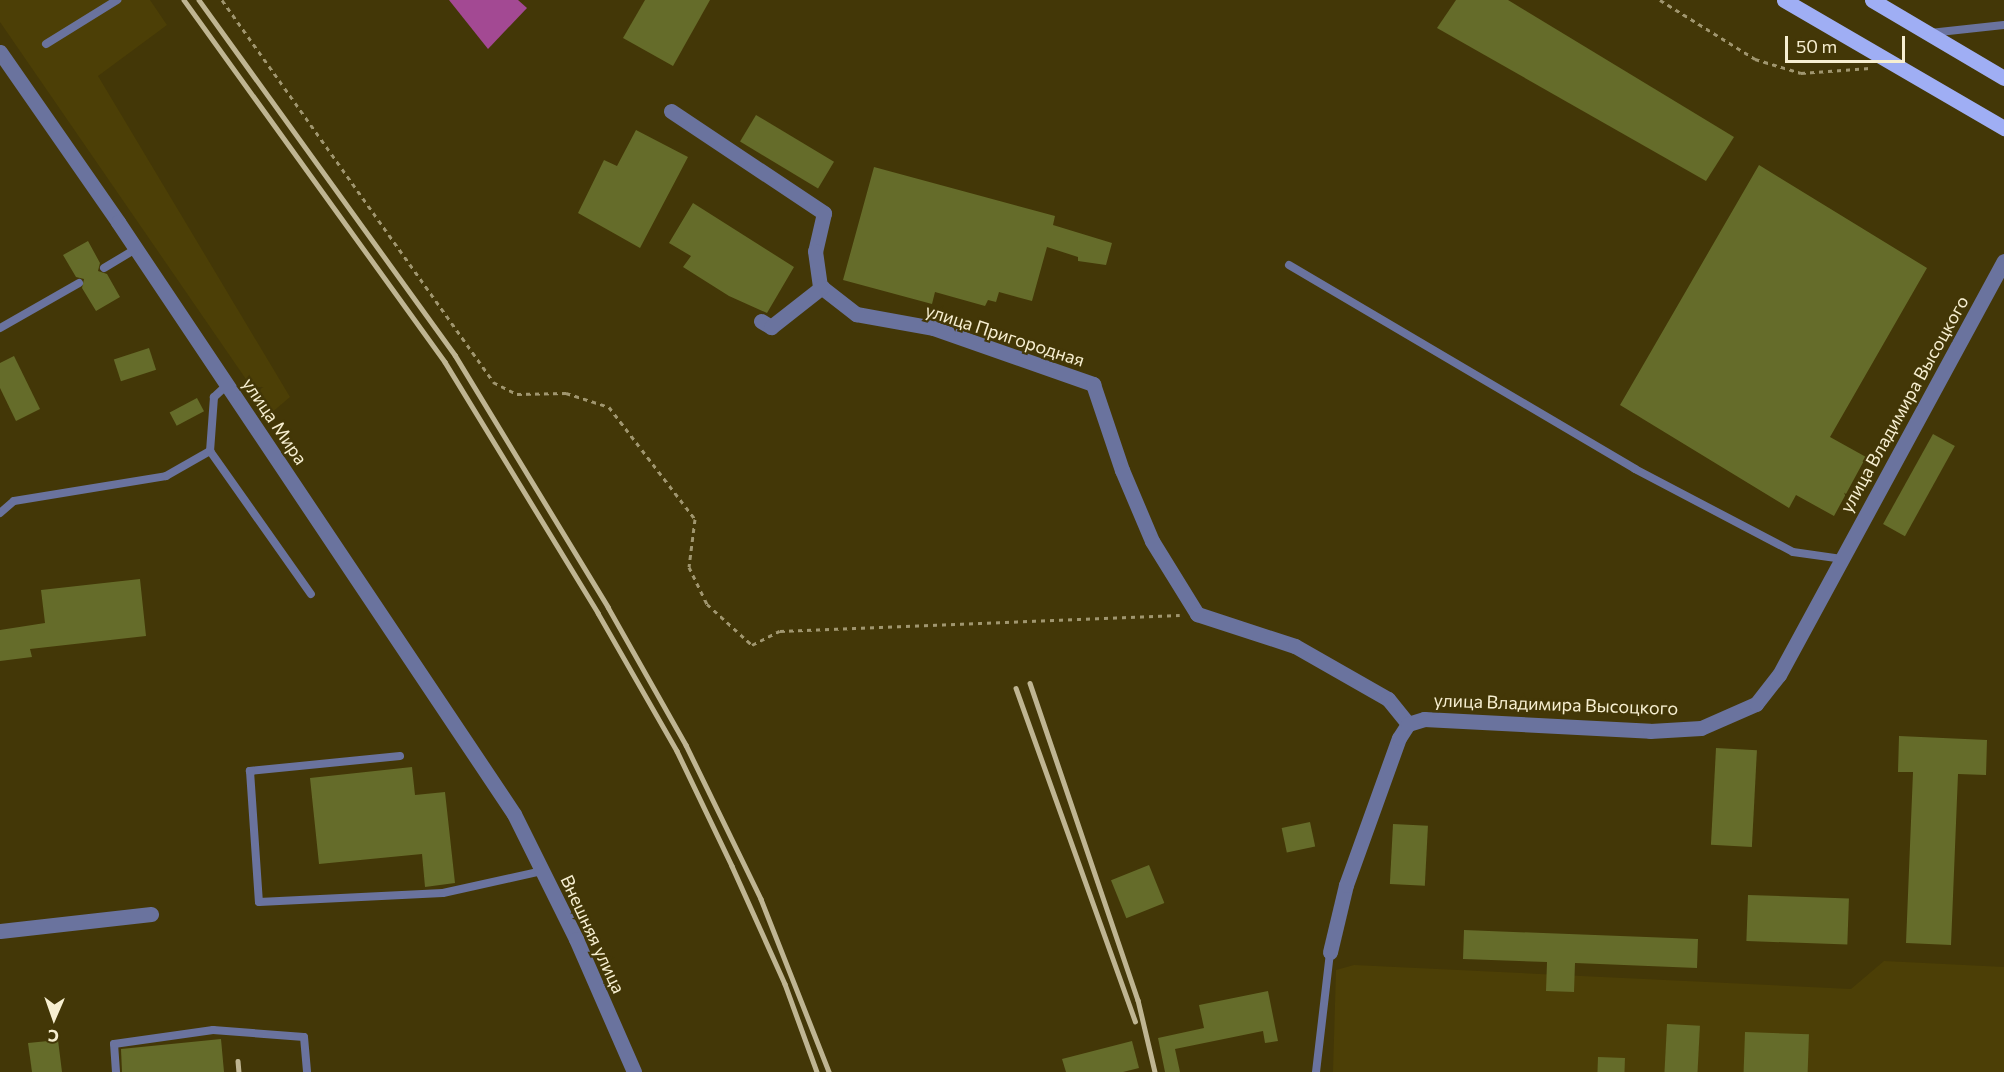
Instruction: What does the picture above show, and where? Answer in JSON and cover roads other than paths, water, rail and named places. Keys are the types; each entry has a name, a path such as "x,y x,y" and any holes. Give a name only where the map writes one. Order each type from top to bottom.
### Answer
{"main road":[{"path":"1784,0 2004,128"},
{"path":"1872,0 2004,78"}],"street":[{"name":"улица Мира","path":"0,52 136,249 514,814"},
{"path":"671,111 824,213 815,251 822,288 771,327 761,321"},
{"name":"улица Владимира Высоцкого","path":"1408,724 1424,719 1650,731 1701,728 1756,704 1779,675 2004,261"},
{"name":"улица Пригородная","path":"822,288 856,314 933,328 1093,384 1122,470 1152,541 1197,614 1295,646 1388,699 1408,724"},
{"path":"1330,952 1346,885 1399,738 1408,724"},
{"name":"Внешняя улица","path":"514,814 634,1072"},
{"path":"0,931 152,914"}],"lane":[{"path":"46,44 117,0"},
{"path":"1928,33 2004,25"},
{"path":"104,268 136,249"},
{"path":"1289,266 1635,469 1793,552 1842,559"},
{"path":"0,328 79,283"},
{"path":"227,385 214,397 210,450 311,594"},
{"path":"0,513 14,501 166,476 210,450"},
{"path":"400,756 250,771 260,902 442,893 542,871"},
{"path":"1316,1072 1330,952"},
{"path":"116,1072 114,1044 213,1030 304,1037 307,1072"}],"railway":[{"path":"184,0 445,362 598,613 677,751 732,866 785,984 817,1072"},
{"path":"199,0 455,355 608,607 686,745 761,899 829,1072"},
{"path":"1030,683 1138,1000 1155,1072"},
{"path":"1016,688 1135,1021"},
{"path":"238,1061 239,1072"}]}
